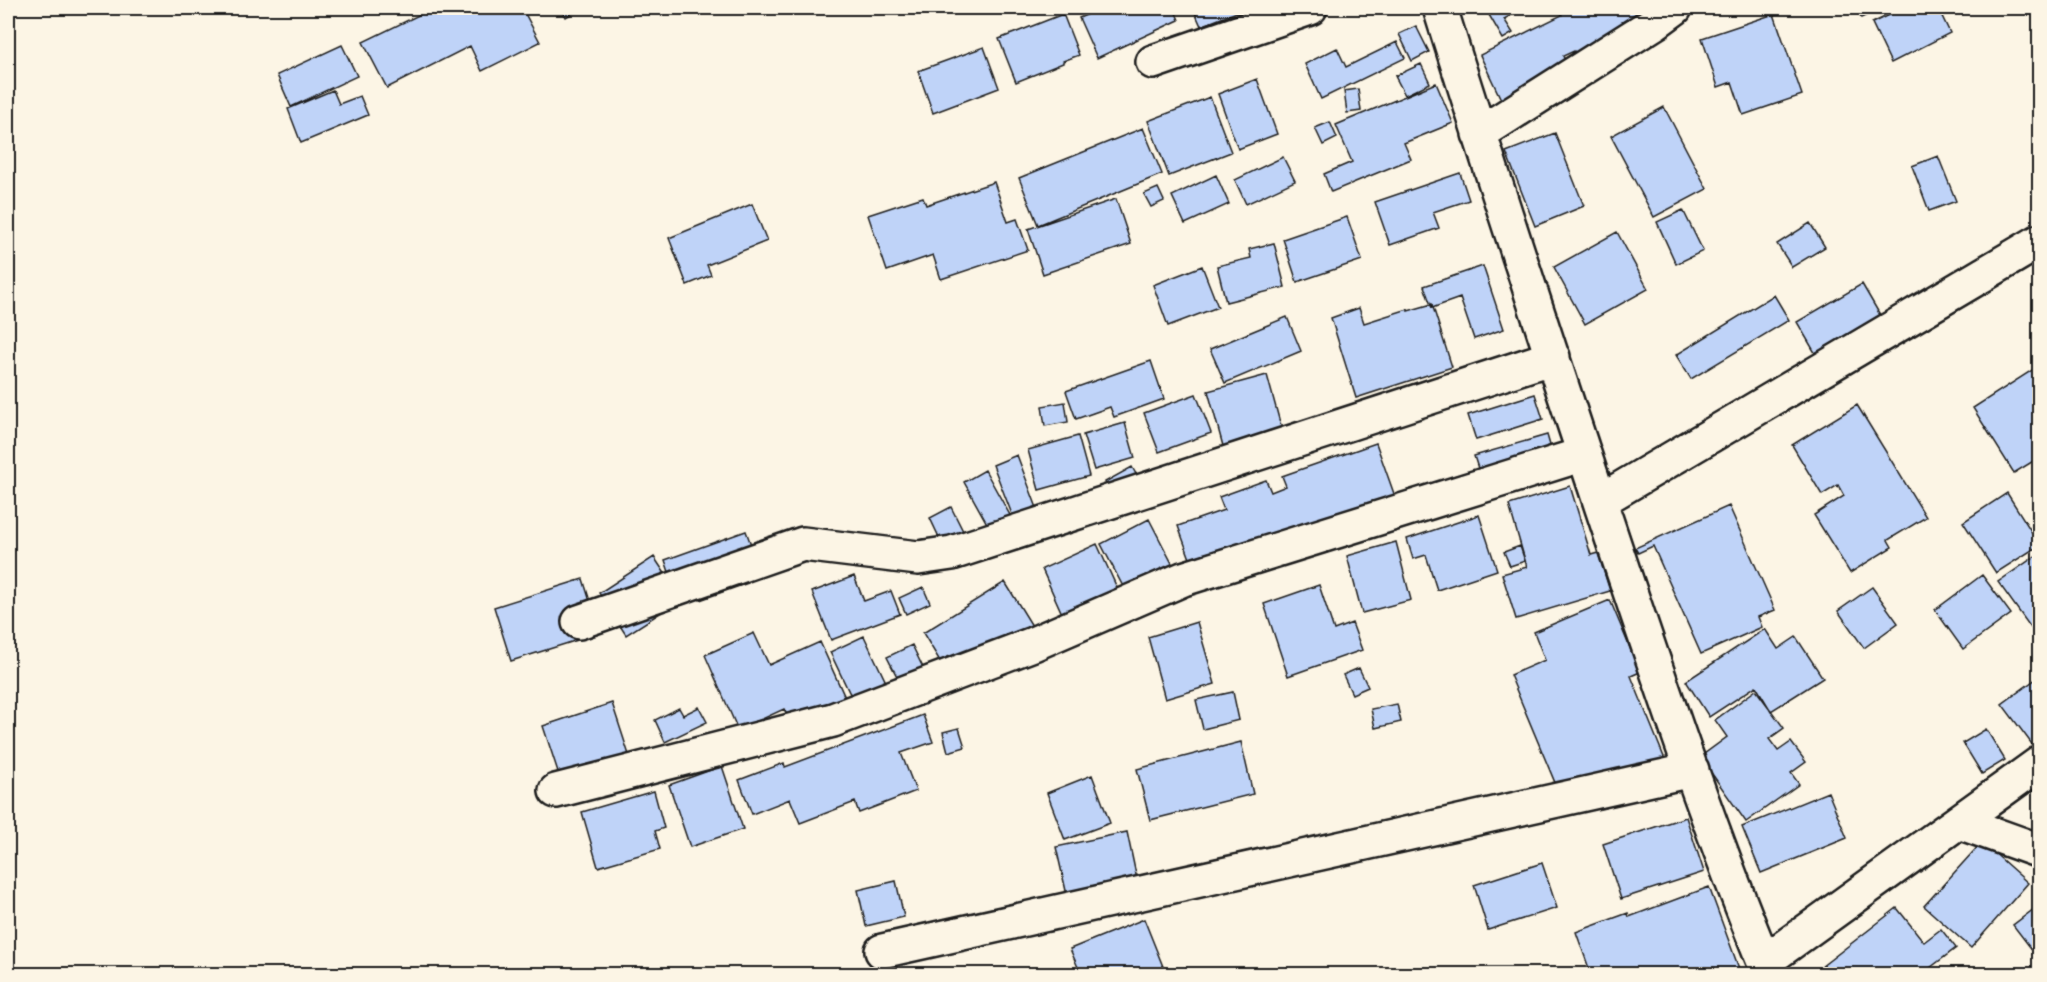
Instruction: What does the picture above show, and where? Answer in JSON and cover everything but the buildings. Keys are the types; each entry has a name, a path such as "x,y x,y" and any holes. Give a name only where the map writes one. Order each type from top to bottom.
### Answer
{"street":[{"path":"1154,62 1310,8"},
{"path":"1440,8 1479,134 1600,501 1692,770 1745,918 1767,968 2040,763"},
{"path":"1479,134 1675,8"},
{"path":"1600,501 2040,241"},
{"path":"579,622 803,544 918,558 952,553 1552,357"},
{"path":"556,791 833,720 1033,644 1183,579 1584,454"},
{"path":"882,951 1692,770"},
{"path":"1959,822 2040,851"}]}
